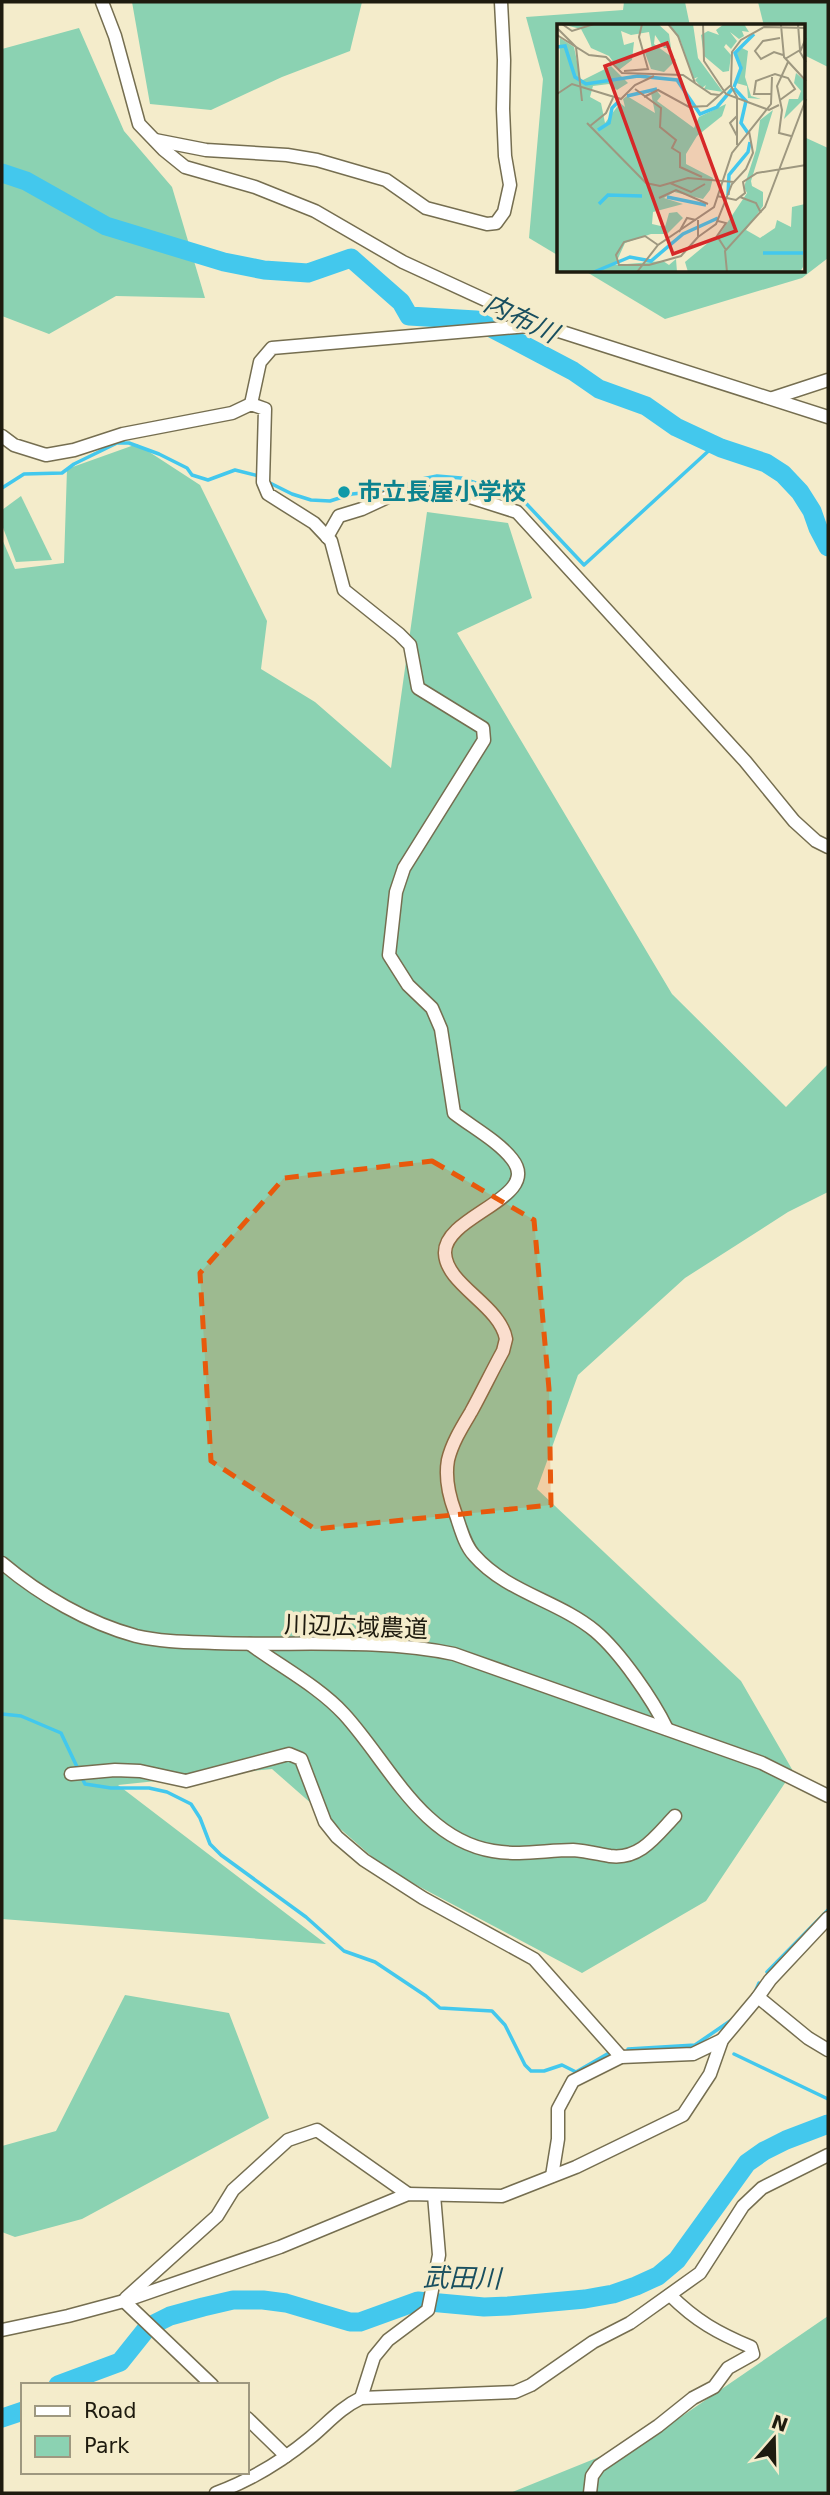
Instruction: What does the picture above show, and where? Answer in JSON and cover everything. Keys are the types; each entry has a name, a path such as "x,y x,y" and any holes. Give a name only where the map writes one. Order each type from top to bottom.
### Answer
{"street":[{"path":"102,2 125,70 139,124 172,158 185,167 255,187 315,211 403,262 540,326 828,417"},
{"path":"154,140 206,150 279,154 317,160 386,180 426,208 486,224 496,223 503,212 510,185 505,156 504,60 500,2"},
{"path":"251,404 260,362 272,348 540,326"},
{"path":"773,398 828,380"},
{"path":"2,436 14,445 46,455 74,450 123,435 232,413 251,404 265,409 263,482 268,495 314,523 327,537 334,547 344,590 410,645 418,688 483,728 485,734 478,750 404,868 396,892 389,953 408,985 437,1016 451,1107 514,1161 517,1177 514,1188 462,1225 446,1245 446,1259 452,1272 489,1310 506,1339 503,1351 449,1455 447,1482 465,1541 473,1554 515,1586 577,1618 596,1632 614,1651 667,1729"},
{"path":"327,537 339,516 390,496 451,491 517,512 746,761 793,821 816,841 828,847"},
{"name":"川辺広域農道","path":"2,1563 43,1593 82,1615 137,1636 250,1644 403,1646 454,1654 762,1763 828,1796"},
{"path":"250,1644 344,1713 396,1782 428,1817 470,1845 491,1851 514,1853 570,1850 614,1856 631,1855 641,1850 675,1816"},
{"path":"71,1774 88,1771 141,1772 186,1781 289,1754 301,1759 325,1822 337,1837 364,1860 423,1898 534,1959 621,2057"},
{"path":"2,2330 124,2301 280,2247 408,2194 502,2196 552,2176 683,2115 710,2074 722,2040 793,1953 828,1918"},
{"path":"758,1997 808,2038 828,2050"},
{"path":"808,2038 828,2035"},
{"path":"552,2176 558,2139 558,2109 573,2081 621,2057 693,2054 722,2040"},
{"path":"124,2301 217,2216 233,2190 288,2140 317,2130 408,2194"},
{"path":"216,2493 250,2480 310,2438 345,2406 361,2398 515,2392 531,2385 593,2342 630,2323 700,2273 743,2206 762,2188 828,2155"},
{"path":"361,2398 374,2357 388,2340 428,2310 439,2255 434,2195"},
{"path":"590,2493 592,2476 599,2466 659,2426 694,2398 715,2387 728,2368 753,2354 751,2347 715,2332 688,2313 670,2295"},
{"path":"124,2301 210,2383"},
{"path":"248,2419 286,2456"}],"highlighted area":[{"path":"432,1161 534,1220 549,1389 551,1505 315,1529 211,1461 200,1273 284,1178"}],"green space":[{"path":"132,2 362,2 350,51 282,77 211,110 150,104"},
{"path":"624,2 685,2 690,24 557,24 557,255 529,238 543,79 526,17 623,10"},
{"path":"758,2 828,2 828,67 806,56 806,24 764,24"},
{"path":"79,28 124,131 172,187 205,298 116,296 49,334 2,316 2,49"},
{"path":"806,138 828,148 828,258 802,278 665,319 588,273 806,273"},
{"path":"137,444 200,485 267,621 261,669 315,702 391,768 427,512 508,523 532,598 457,633 672,994 786,1107 828,1064 828,1192 788,1212 685,1278 578,1375 537,1489 741,1681 793,1771 706,1901 582,1973 386,1869 272,1769 118,1785 326,1944 2,1919 2,539 15,569 64,563 67,469"},
{"path":"21,496 52,560 16,562 2,525 2,510"},
{"path":"125,1995 229,2013 269,2118 82,2219 15,2237 2,2232 2,2146 56,2131"},
{"path":"828,2316 828,2493 510,2493 656,2434"}],"waterway":[{"name":"内布川","path":"2,173 26,181 106,226 224,262 264,270 308,273 351,258 401,302 409,316 476,320 573,371 599,389 646,406 676,427 721,448 766,463 783,474 800,492 828,547"},
{"path":"2,488 24,474 62,473 74,464 117,443 129,443 159,454 187,468 192,475 208,480 235,470 259,476"},
{"path":"268,482 311,500 330,501 352,494 402,489 412,481 437,476 461,478 521,498 584,565 715,445"},
{"path":"2,1714 21,1716 61,1733 78,1769"},
{"path":"81,1776 85,1784 111,1788 149,1788 167,1792 191,1804 200,1818 210,1844 221,1855 306,1917 344,1951 375,1962 440,2008 492,2011 505,2025 525,2065 531,2071 544,2071 562,2065 576,2072 609,2053"},
{"path":"767,1972 828,1910"},
{"path":"755,1992 759,1983"},
{"path":"628,2049 695,2045 733,2019"},
{"path":"734,2054 828,2099"},
{"name":"武田川","path":"63,2383 120,2362 148,2327 170,2316 233,2300 286,2303 350,2322 360,2322 418,2301 484,2307 585,2299 613,2294 658,2276 677,2260 747,2163 786,2140 828,2124"},
{"name":"武田川","path":"2,2418 21,2412"}],"place":[{"name":"市立長屋小学校","path":"344,492"}]}
